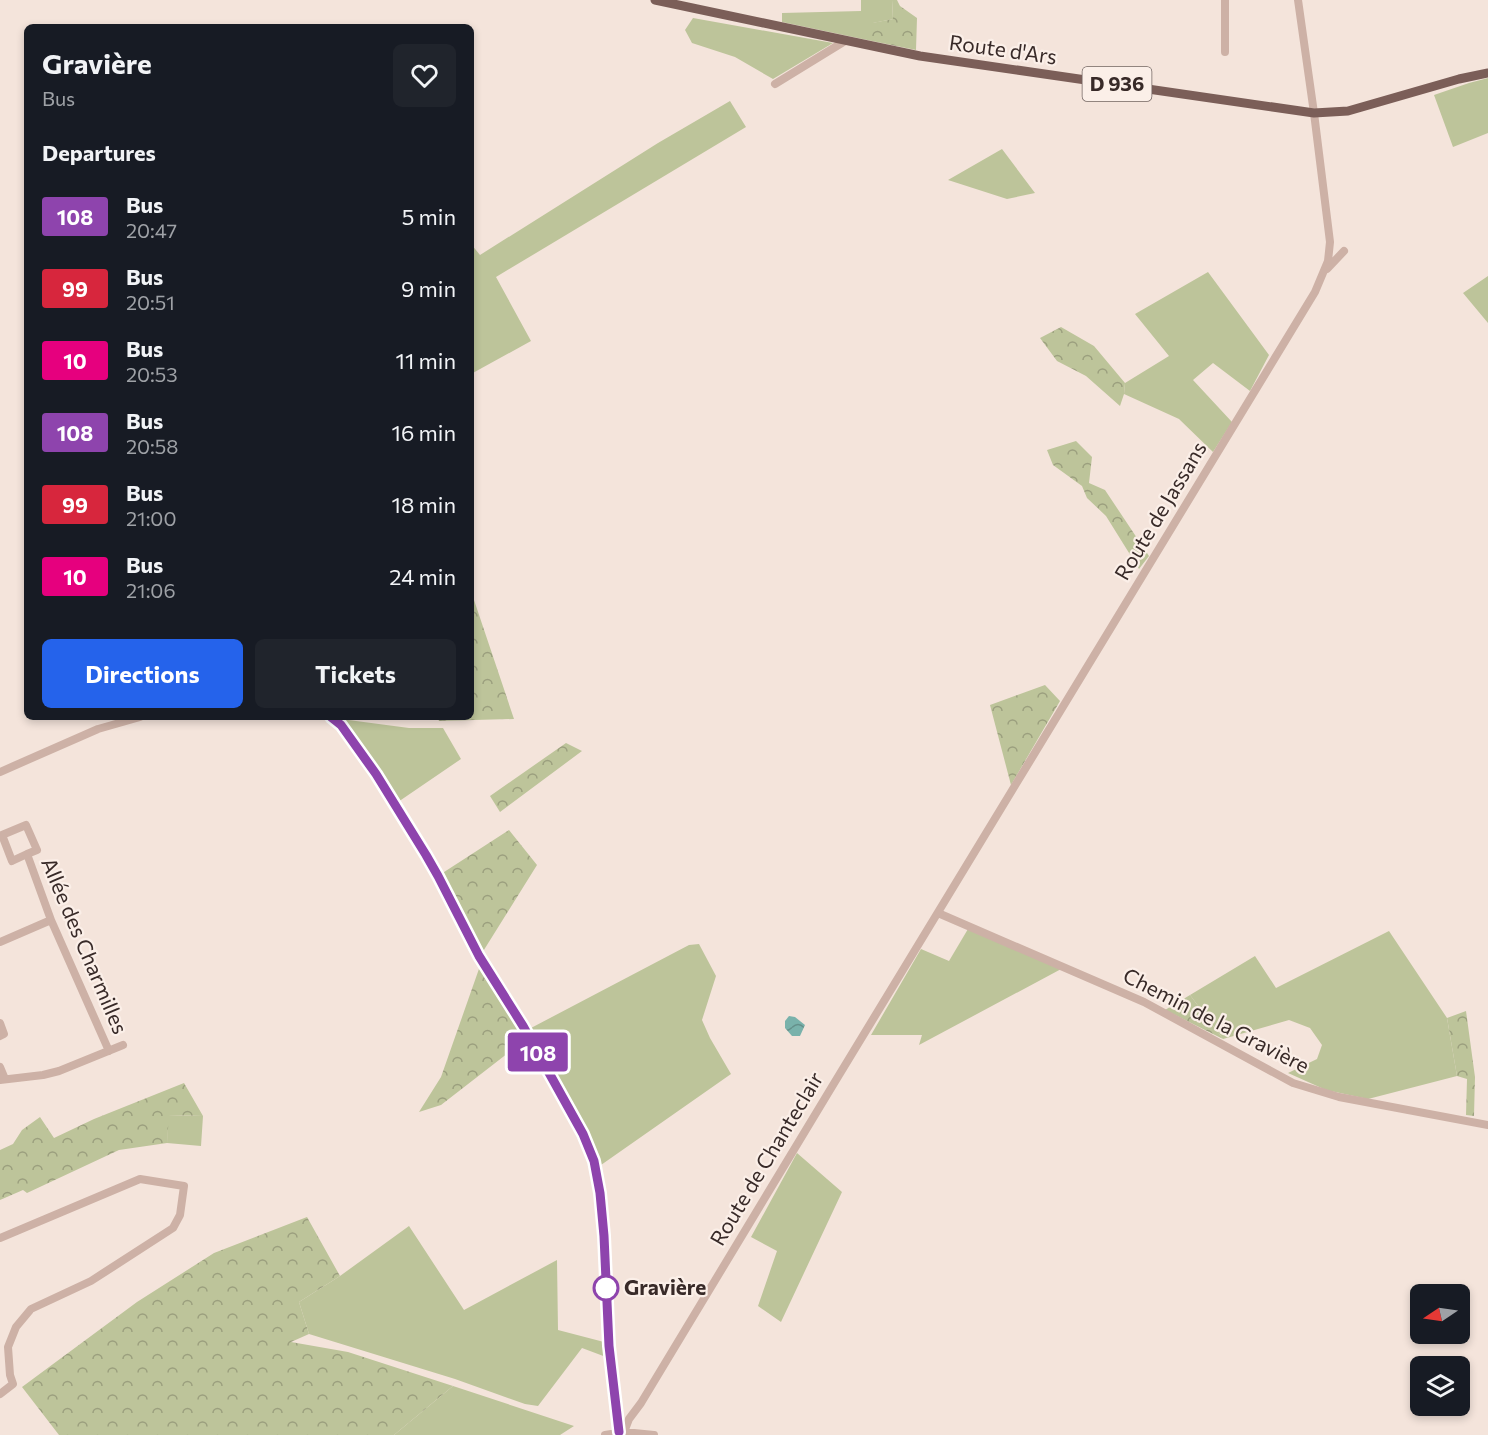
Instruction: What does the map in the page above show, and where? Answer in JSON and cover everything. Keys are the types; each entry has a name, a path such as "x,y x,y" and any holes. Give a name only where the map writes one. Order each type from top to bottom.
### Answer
{"main road":[{"name":"Route d'Ars","path":"655,0 920,56 1314,113 1348,111 1459,79 1488,73"}],"street":[{"path":"1225,0 1225,52"},
{"name":"Route de Jassans","path":"944,905 1315,292 1328,261 1330,242 1298,0"},
{"path":"775,84 845,41"},
{"path":"1323,273 1344,251"},
{"path":"0,772 98,729 130,720"},
{"path":"335,720 341,725 376,774 426,855 479,956 523,1026 583,1134 594,1161 604,1236 609,1346 621,1432"},
{"name":"Allée des Charmilles","path":"26,825 36,850 27,854 12,861 2,835 26,825"},
{"name":"Allée des Charmilles","path":"27,854 51,920 108,1051"},
{"name":"Route de Chanteclair","path":"621,1432 641,1403 944,905"},
{"name":"Chemin de la Gravière","path":"938,913 1143,1002 1293,1083 1339,1097 1488,1125"},
{"path":"0,942 51,920"},
{"path":"0,1023 4,1034 0,1035"},
{"path":"0,1067 2,1079 43,1075 59,1071 123,1045"},
{"path":"0,1238 140,1179 184,1186 180,1215 173,1228 91,1281 30,1309 4,1346 13,1384 0,1394"},
{"path":"605,1435 621,1432 654,1435"}],"green space":[{"path":"861,0 892,0 893,19 873,23 872,41 782,22 782,13 861,11"},
{"path":"892,0 897,0 900,6 917,18 916,50 872,41 872,23 893,19"},
{"path":"693,18 833,43 773,79 735,57 692,43 685,30"},
{"path":"1488,78 1488,133 1453,147 1434,95"},
{"path":"730,101 746,127 496,277 531,341 474,372 474,248 480,255 658,143"},
{"path":"1002,149 1035,193 1007,199 948,180"},
{"path":"1208,272 1269,355 1250,391 1213,363 1193,380 1232,422 1213,452 1179,419 1124,394 1125,383 1169,356 1135,314"},
{"path":"1488,276 1488,323 1463,293"},
{"path":"1061,327 1094,346 1125,383 1120,406 1086,376 1057,361 1040,338"},
{"path":"1076,441 1092,457 1089,483 1105,490 1149,556 1139,569 1106,516 1087,498 1082,486 1053,465 1047,450"},
{"path":"474,600 514,719 439,721 474,720"},
{"path":"1045,685 1060,701 1011,785 990,705"},
{"path":"342,720 409,728 443,728 461,759 398,802 365,750"},
{"path":"566,743 582,751 500,812 490,796"},
{"path":"509,830 537,865 482,953 441,874"},
{"path":"968,929 1063,968 919,1045 922,1035 871,1035 921,949 949,961"},
{"path":"1389,931 1447,1018 1457,1076 1368,1099 1326,1090 1288,1073 1317,1059 1322,1045 1310,1028 1289,1020 1223,1039 1190,995 1255,956 1276,988"},
{"path":"699,944 716,976 702,1020 731,1074 601,1165 588,1132 531,1028 689,945"},
{"path":"480,966 526,1039 441,1105 419,1112 441,1077"},
{"path":"1190,995 1223,1039 1165,1010"},
{"path":"1466,1011 1475,1077 1474,1116 1466,1115 1467,1079 1457,1076 1447,1018"},
{"path":"184,1083 203,1116 169,1115 167,1143 119,1150 27,1193 23,1190 0,1200 0,1150 13,1144 22,1130 40,1117 54,1138 94,1119"},
{"path":"168,1115 203,1116 201,1146 167,1143"},
{"path":"797,1153 842,1192 781,1322 758,1306 777,1251 751,1237"},
{"path":"307,1217 340,1276 299,1302 309,1334 291,1342 348,1352 453,1386 394,1435 59,1435 22,1387 137,1302 214,1253"},
{"path":"409,1226 464,1310 557,1260 558,1330 604,1342 606,1357 582,1348 538,1406 525,1404 455,1379 309,1334 299,1302 340,1276"},
{"path":"453,1386 574,1426 560,1435 394,1435"}],"water":[{"path":"789,1016 795,1017 805,1025 800,1036 792,1036 785,1028 785,1021"}],"bus line":[{"name":"108","path":"335,720 341,725 376,774 426,855 479,956 523,1026 583,1134 594,1161 604,1236 609,1346 619,1432"}],"place":[{"name":"Gravière","path":"606,1288"}]}
